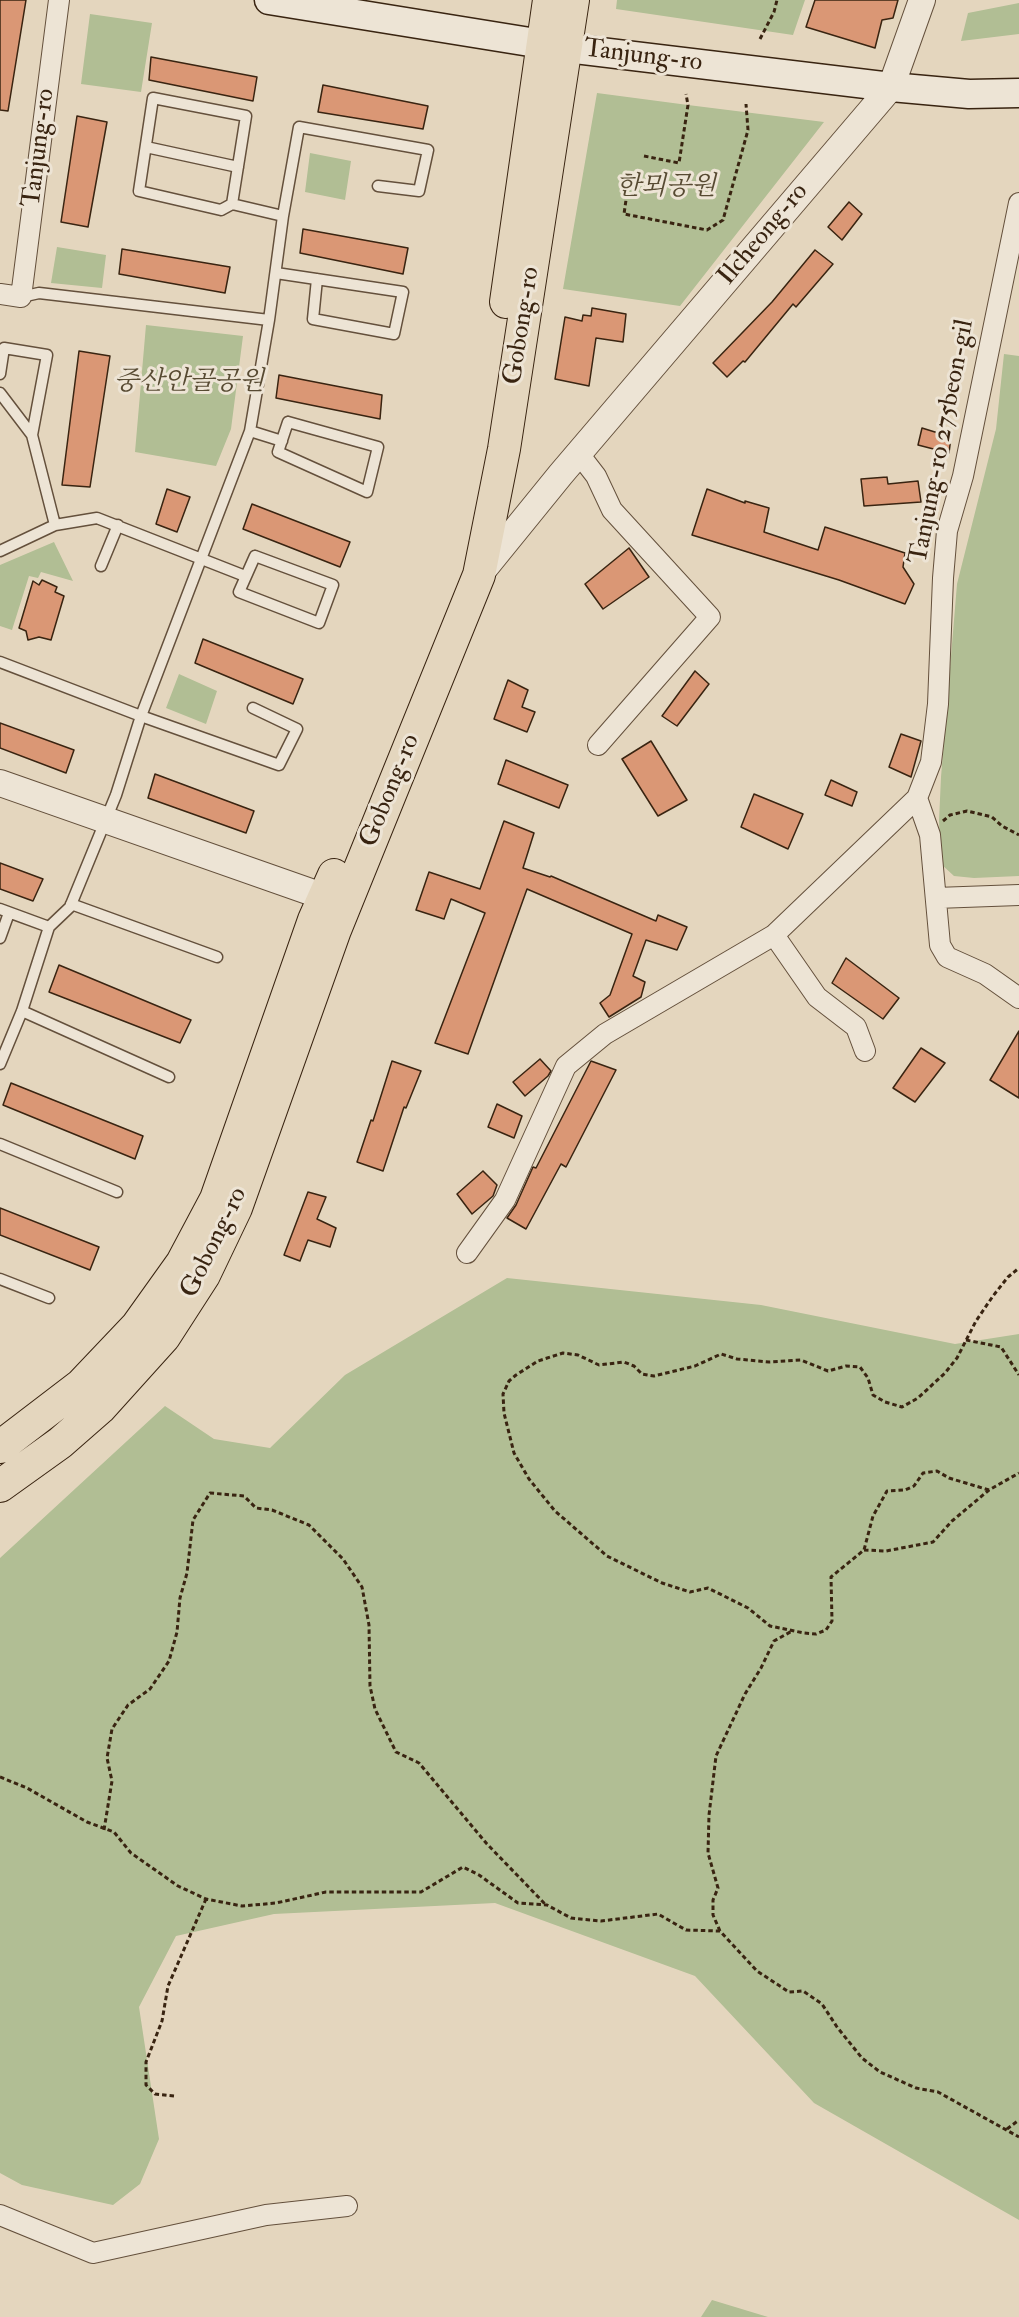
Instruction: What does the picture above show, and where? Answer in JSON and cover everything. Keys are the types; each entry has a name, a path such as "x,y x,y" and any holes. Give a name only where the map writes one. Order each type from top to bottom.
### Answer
{"main road":[{"name":"Tanjung-ro","path":"269,0 554,46 891,87 969,94 1019,93"},
{"name":"Gobong-ro","path":"0,1447 81,1385 137,1326 182,1263 216,1199 314,920 335,900 479,574 504,449 554,46 549,0"},
{"name":"Gobong-ro","path":"0,1486 60,1443 100,1408 164,1337 204,1275 236,1208 335,900 457,573 486,445 554,46 573,0"}],"street":[{"name":"Tanjung-ro","path":"21,297 59,0"},
{"name":"Ilcheong-ro","path":"479,574 891,87 922,0"},
{"name":"Tanjung-ro 275beon-gil","path":"467,1253 505,1200 566,1066 605,1034 774,934 917,798 931,762 939,704 943,578 947,531 963,476 1018,210"},
{"path":"0,294 21,297"},
{"path":"579,454 596,476 612,510 710,617 598,745"},
{"path":"0,783 335,900"},
{"path":"917,798 930,835 940,945 947,957 985,974 1019,998"},
{"path":"936,898 1019,895"},
{"path":"774,934 817,997 856,1027 866,1051"},
{"path":"0,2215 93,2253 266,2215 347,2206"}],"lane":[{"path":"232,204 246,116 153,98 139,192 221,210 232,204 283,216"},
{"path":"0,1064 22,1011 49,927 71,904 116,795 141,716 250,431 299,127 428,150 419,191 378,186"},
{"path":"146,147 238,167"},
{"path":"276,273 317,279 403,292 394,334 313,319 317,279"},
{"path":"21,297 39,293 269,320"},
{"path":"0,374 3,348 47,355 32,435"},
{"path":"0,393 32,435 55,525"},
{"path":"288,422 378,447 367,492 278,452 282,441 288,422"},
{"path":"250,431 282,441"},
{"path":"0,551 55,525 98,518 245,576"},
{"path":"101,566 118,525"},
{"path":"255,556 333,585 319,623 239,592 245,576 255,556"},
{"path":"0,662 141,716 279,765 297,729 253,708"},
{"path":"71,904 217,957"},
{"path":"0,938 5,911 49,927"},
{"path":"22,1011 169,1077"},
{"path":"0,1144 117,1192"},
{"path":"0,1278 49,1298"}],"path":[{"path":"760,39 774,12 777,0"},
{"path":"644,156 679,163 688,105 686,94"},
{"path":"628,186 624,214 707,230 723,220 748,130 746,104"},
{"path":"930,835 950,815 968,811 992,817 1002,826 1019,835"},
{"path":"988,1490 949,1478 937,1471 923,1473 914,1486 905,1490 887,1491 873,1516 864,1550 831,1576 832,1621 826,1630 816,1634 770,1626 748,1608 708,1588 690,1592 662,1583 626,1567 607,1556 555,1511 529,1479 514,1454 504,1413 503,1394 509,1382 538,1361 563,1353 578,1355 599,1365 624,1362 634,1366 642,1374 654,1376 695,1366 722,1354 737,1359 769,1362 801,1360 828,1371 846,1366 860,1367 868,1378 873,1395 885,1402 902,1407 918,1398 945,1373 957,1358 993,1296 1008,1277 1019,1268"},
{"path":"966,1340 1001,1347 1019,1376"},
{"path":"864,1550 886,1551 933,1542 952,1521 988,1490 1019,1473"},
{"path":"104,1830 112,1781 107,1758 112,1729 128,1705 150,1689 169,1661 177,1632 180,1598 187,1573 193,1520 210,1493 244,1496 256,1508 272,1510 309,1525 343,1558 362,1587 369,1625 370,1686 375,1709 396,1752 419,1763 487,1844 547,1905 571,1918 601,1921 658,1914 686,1930 720,1931"},
{"path":"794,1630 774,1641 745,1694 716,1756 709,1815 708,1853 718,1888 713,1900 713,1915 720,1931 757,1971 789,1992 803,1991 822,2004 862,2058 880,2072 916,2088 938,2092 1019,2137"},
{"path":"0,1778 27,1788 104,1830 114,1832 131,1853 178,1886 206,1899 242,1906 276,1903 326,1892 421,1892 463,1867 479,1875 518,1903 547,1905"},
{"path":"174,2096 155,2094 146,2085 146,2062 162,2021 168,1986 206,1899"},
{"path":"1007,2129 1019,2120"}],"green space":[{"path":"617,0 805,0 793,35 616,9"},
{"path":"1019,3 1019,34 961,41 968,13"},
{"path":"90,14 152,23 141,92 81,84"},
{"name":"한뫼공원","path":"597,93 824,122 680,306 563,289"},
{"path":"310,153 351,161 345,200 305,192"},
{"path":"57,247 106,255 102,288 51,283"},
{"name":"중산안골공원","path":"146,325 243,336 231,429 216,466 135,452"},
{"path":"1004,354 1019,356 1019,876 974,878 954,876 941,864 939,821 941,777 957,584 996,429"},
{"path":"54,542 73,581 41,572 38,578 29,576 12,630 0,626 0,565"},
{"path":"179,674 217,691 206,724 166,708"},
{"path":"507,1278 761,1305 955,1344 1019,1334 1019,2220 814,2103 695,1976 495,1903 274,1914 176,1936 139,2007 159,2139 140,2184 113,2205 22,2185 0,2173 0,1558 165,1406 214,1439 270,1448 345,1375"},
{"path":"712,2300 768,2317 701,2317"}],"building":[{"path":"0,0 26,0 8,111 0,110"},
{"path":"815,0 898,0 893,18 882,20 875,48 806,27"},
{"path":"151,57 257,77 253,101 149,80"},
{"path":"323,85 428,106 423,129 318,112"},
{"path":"77,116 107,122 88,227 61,222"},
{"path":"849,202 862,214 842,240 828,227"},
{"path":"303,229 408,248 403,274 300,253"},
{"path":"122,249 230,267 225,293 119,274"},
{"path":"815,250 833,264 796,307 793,304 745,362 743,361 727,377 713,363 772,302"},
{"path":"592,308 626,314 623,342 596,338 589,386 555,379 565,317 582,321 583,315 591,316"},
{"path":"79,351 110,356 90,487 62,485"},
{"path":"279,375 382,395 380,419 276,398"},
{"path":"922,428 951,437 949,453 918,445"},
{"path":"887,477 888,484 918,481 921,502 864,506 861,479"},
{"path":"167,489 190,497 177,532 156,524"},
{"path":"707,489 745,503 745,501 769,508 764,532 818,550 825,527 905,553 903,567 914,584 905,604 839,580 692,535"},
{"path":"252,504 350,542 340,567 243,529"},
{"path":"629,548 649,577 603,609 585,584"},
{"path":"42,580 57,587 55,592 64,596 51,640 39,637 28,640 26,631 19,628 33,581 39,585"},
{"path":"203,639 303,679 293,704 195,663"},
{"path":"695,671 709,684 677,726 662,716"},
{"path":"508,680 528,690 522,707 535,712 527,732 494,719"},
{"path":"0,723 74,750 66,773 0,748"},
{"path":"901,734 921,741 911,777 889,767"},
{"path":"651,741 687,800 658,816 622,759"},
{"path":"506,760 568,785 559,808 498,784"},
{"path":"155,774 254,811 246,833 148,798"},
{"path":"831,780 857,792 852,806 825,795"},
{"path":"754,794 803,814 788,849 741,827"},
{"path":"504,821 534,833 523,868 551,876 656,921 658,915 687,927 677,950 646,940 633,976 645,982 641,997 609,1017 600,1003 610,995 632,934 527,889 468,1054 435,1043 485,913 451,899 444,919 416,910 429,872 480,889"},
{"path":"0,863 43,879 33,901 0,889"},
{"path":"846,958 899,998 883,1019 832,983"},
{"path":"59,965 191,1020 180,1043 49,992"},
{"path":"1019,1031 1019,1098 990,1080"},
{"path":"921,1048 945,1063 915,1102 893,1088"},
{"path":"540,1059 551,1071 525,1096 513,1082"},
{"path":"392,1061 421,1071 406,1108 404,1107 383,1171 357,1162"},
{"path":"591,1061 616,1070 566,1167 561,1164 526,1229 507,1218 516,1205 533,1167 536,1168"},
{"path":"11,1083 143,1136 135,1159 3,1105"},
{"path":"497,1104 522,1116 514,1138 488,1127"},
{"path":"483,1171 497,1185 493,1196 472,1214 457,1194"},
{"path":"308,1192 326,1197 317,1219 336,1228 330,1247 308,1240 300,1261 284,1255"},
{"path":"0,1208 99,1247 90,1270 0,1235"}]}
